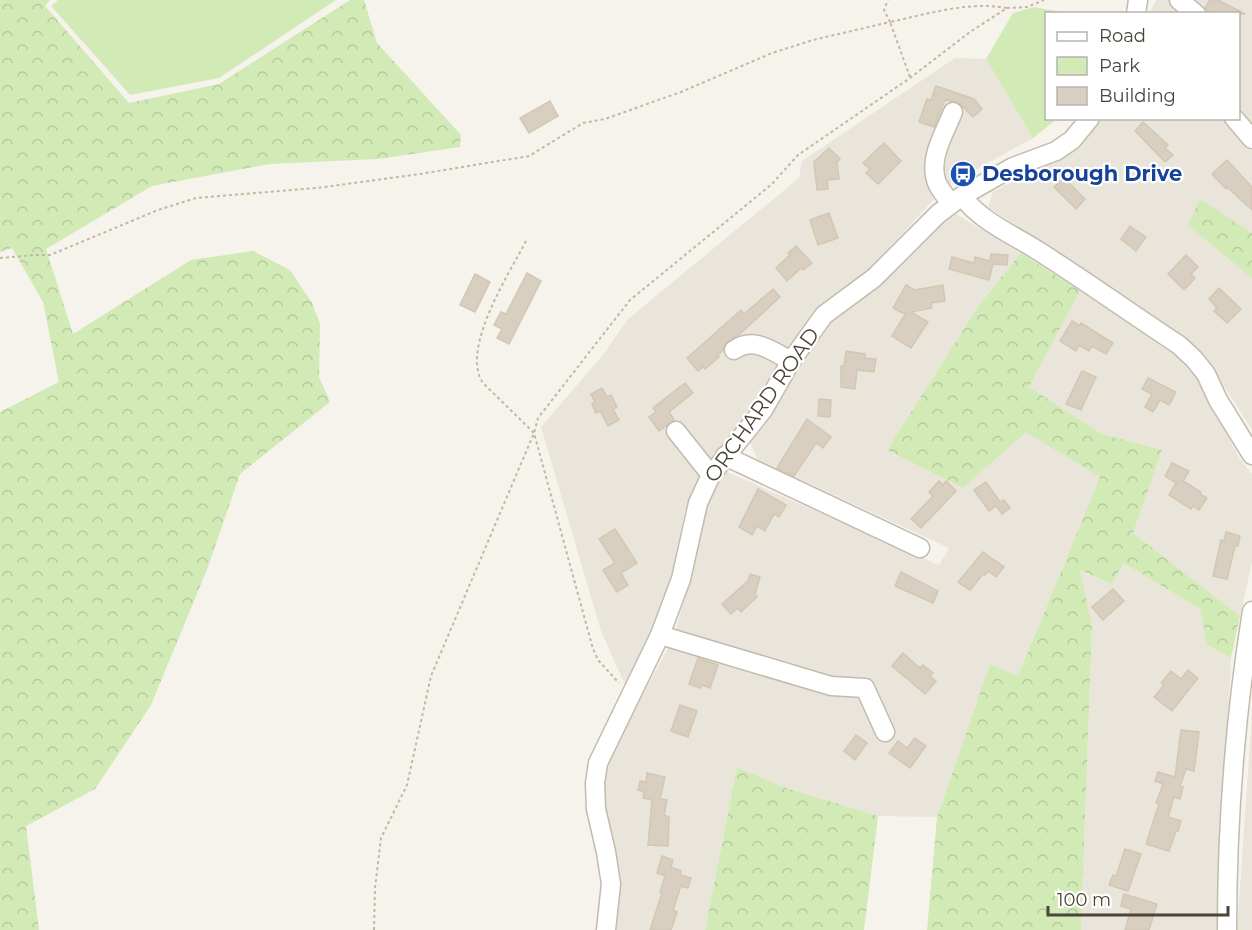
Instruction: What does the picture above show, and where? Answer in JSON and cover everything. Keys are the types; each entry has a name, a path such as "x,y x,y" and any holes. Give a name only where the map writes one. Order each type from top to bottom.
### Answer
{"street":[{"path":"1179,0 1194,12"},
{"path":"953,112 934,163 936,182 956,200 969,205 983,217 1041,252 1179,345 1206,374 1218,400 1252,455"},
{"name":"ORCHARD ROAD","path":"606,930 610,884 606,852 596,809 595,783 598,763 660,635 681,579 698,503 711,475 763,410 791,360 824,315 874,278 909,240 956,200 1013,167 1056,151 1072,140 1088,120"},
{"path":"1236,120 1252,139"},
{"path":"734,350 742,345 759,344 791,360"},
{"path":"676,431 711,475"},
{"path":"725,456 920,548"},
{"path":"1227,930 1227,858 1233,761 1240,690 1252,611"},
{"path":"660,635 831,686 865,688 885,732"}],"path":[{"path":"888,0 884,9 910,78"},
{"path":"0,258 50,255 158,210 196,198 317,188 529,156 583,123 605,119 681,92 772,53 813,40 947,9 992,5 1007,8 1027,7 1044,0"},
{"path":"374,930 375,888 381,838 407,785 431,676 534,433 538,418 630,300 772,184 798,155 1007,8"},
{"path":"526,241 486,317 476,359 477,374 483,383 534,433 593,649 598,660 632,695"}],"shaded area":[{"path":"1156,0 1252,0 1252,129 1240,116 1240,12 1150,12"},
{"path":"955,58 986,59 1033,138 946,186 861,279 832,296 813,314 753,410 711,459 685,510 662,622 626,687 601,631 541,427 603,355 628,319 799,178 802,161"},
{"path":"1095,120 1227,120 1252,151 1252,430 1206,358 1188,341 988,207 993,192 1073,149"},
{"path":"951,211 1021,253 979,305 887,450 963,488 1026,431 1100,477 1018,676 990,664 937,817 878,816 783,787 737,767 705,930 616,930 619,883 602,795 604,765 673,639 707,497 720,469 939,565 949,548 758,460 749,441 830,317 879,286"},
{"path":"1080,291 1173,354 1194,372 1240,459 1252,474 1252,562 1240,616 1133,533 1162,450 1102,434 1029,387"},
{"path":"1123,562 1200,609 1207,645 1231,658 1218,930 1081,930 1092,627 1079,570 1111,584"},
{"path":"1252,714 1252,930 1237,930"}],"green space":[{"path":"0,0 50,0 45,6 129,103 219,84 350,0 364,0 377,43 461,135 460,147 378,159 270,164 152,186 46,249 73,334 191,260 253,251 290,270 312,303 320,324 319,377 330,402 240,474 208,567 151,705 95,789 26,826 39,930 0,930 0,412 59,382 43,302 12,248 0,252"},
{"path":"58,0 336,0 219,78 130,95 51,6"},
{"path":"1034,7 1061,12 1045,12 1045,120 1056,120 1033,138 986,59 1013,13"},
{"path":"1200,199 1252,233 1252,278 1188,225"},
{"path":"1021,253 1080,291 1029,387 1102,434 1162,450 1133,533 1240,616 1231,658 1207,645 1200,609 1124,563 1111,584 1080,570 1092,627 1081,930 927,930 937,817 990,664 1018,676 1100,477 1026,432 963,488 887,450 979,305"},
{"path":"737,767 783,787 878,816 864,930 705,930"}],"building":[{"path":"1210,0 1218,0 1245,14 1208,12 1205,8"},
{"path":"936,86 974,99 982,109 973,117 958,102 945,100 934,127 919,122 927,99 931,100"},
{"path":"550,101 558,116 529,133 520,118"},
{"path":"1143,122 1168,145 1165,148 1173,155 1165,162 1135,131"},
{"path":"884,143 901,161 878,184 866,173 870,169 863,163"},
{"path":"829,148 840,159 837,162 839,179 827,180 828,189 817,190 814,162"},
{"path":"1227,160 1252,187 1252,210 1212,174"},
{"path":"1064,178 1085,199 1076,209 1054,187"},
{"path":"829,213 838,238 818,245 810,220"},
{"path":"1130,226 1146,237 1136,251 1121,239"},
{"path":"796,246 812,263 803,270 801,268 787,281 776,268"},
{"path":"991,254 1008,255 1007,265 993,264 989,280 949,269 952,257 974,263 975,257 990,261"},
{"path":"1186,255 1198,267 1191,274 1195,278 1184,290 1168,274"},
{"path":"527,273 541,281 509,344 497,338 502,329 494,325 501,312 506,314"},
{"path":"475,274 490,282 475,312 460,305"},
{"path":"906,285 914,290 943,285 945,301 931,303 932,308 911,312 928,322 911,348 892,336 906,313 893,308"},
{"path":"1219,288 1241,309 1227,323 1214,311 1217,308 1209,299"},
{"path":"773,289 780,297 739,335 725,344 719,357 705,369 703,367 698,371 687,358 741,310 744,314"},
{"path":"1072,321 1080,326 1081,323 1113,343 1106,354 1092,346 1089,351 1079,345 1076,351 1060,341"},
{"path":"846,351 865,354 865,358 876,359 874,372 857,370 855,389 841,387 841,366 844,366"},
{"path":"1082,371 1096,377 1081,410 1066,404"},
{"path":"1148,378 1176,392 1169,405 1160,400 1153,412 1145,407 1152,394 1142,389"},
{"path":"685,383 693,393 669,412 674,420 659,431 649,417 656,412 653,408"},
{"path":"602,388 607,397 611,395 617,407 613,409 619,420 608,426 600,411 596,413 592,404 595,402 591,394"},
{"path":"819,399 831,400 830,417 818,416"},
{"path":"807,419 831,437 823,448 816,443 794,476 777,468"},
{"path":"1172,463 1189,471 1183,481 1207,498 1199,510 1193,506 1191,509 1169,495 1176,483 1165,476"},
{"path":"939,481 943,485 946,481 956,491 921,528 911,519 933,496 929,492"},
{"path":"986,482 1000,502 1004,500 1010,508 1002,514 996,506 989,511 974,490"},
{"path":"758,489 786,505 779,517 774,514 765,531 757,526 752,535 739,527"},
{"path":"615,529 637,563 621,573 628,585 617,592 603,570 615,563 599,539"},
{"path":"1226,532 1240,536 1238,546 1235,546 1227,579 1213,576 1221,540 1224,541"},
{"path":"983,552 1004,567 996,577 988,571 985,575 983,574 970,590 958,582"},
{"path":"901,572 938,591 933,603 895,586"},
{"path":"750,574 760,577 755,594 757,597 741,612 738,608 731,614 722,604 748,581"},
{"path":"1113,589 1124,601 1103,620 1092,607"},
{"path":"903,653 920,668 923,665 933,673 930,676 936,681 925,694 892,666"},
{"path":"698,658 718,665 710,688 689,684"},
{"path":"1188,670 1198,678 1172,711 1154,697 1164,685 1161,683 1171,671 1181,679"},
{"path":"680,705 697,711 688,737 671,731"},
{"path":"1181,730 1199,732 1194,771 1186,769 1180,786 1183,787 1180,799 1174,797 1168,817 1181,821 1169,851 1146,844 1163,784 1155,781 1158,772 1175,777"},
{"path":"856,735 867,743 855,760 844,751"},
{"path":"915,738 926,746 910,768 889,753 898,741 907,748"},
{"path":"647,773 665,777 660,799 667,800 664,815 669,817 668,846 648,845 652,800 643,798 644,792 638,790 640,781 646,782"},
{"path":"1125,849 1141,854 1128,891 1109,885 1113,875 1116,876"},
{"path":"662,856 673,860 671,867 681,871 680,875 691,878 688,888 681,886 673,910 677,912 671,930 650,930 665,876 657,873"},
{"path":"1124,894 1157,904 1149,930 1125,930 1131,909 1121,906"}],"place":[{"name":"Desborough Drive","path":"963,174"}]}
